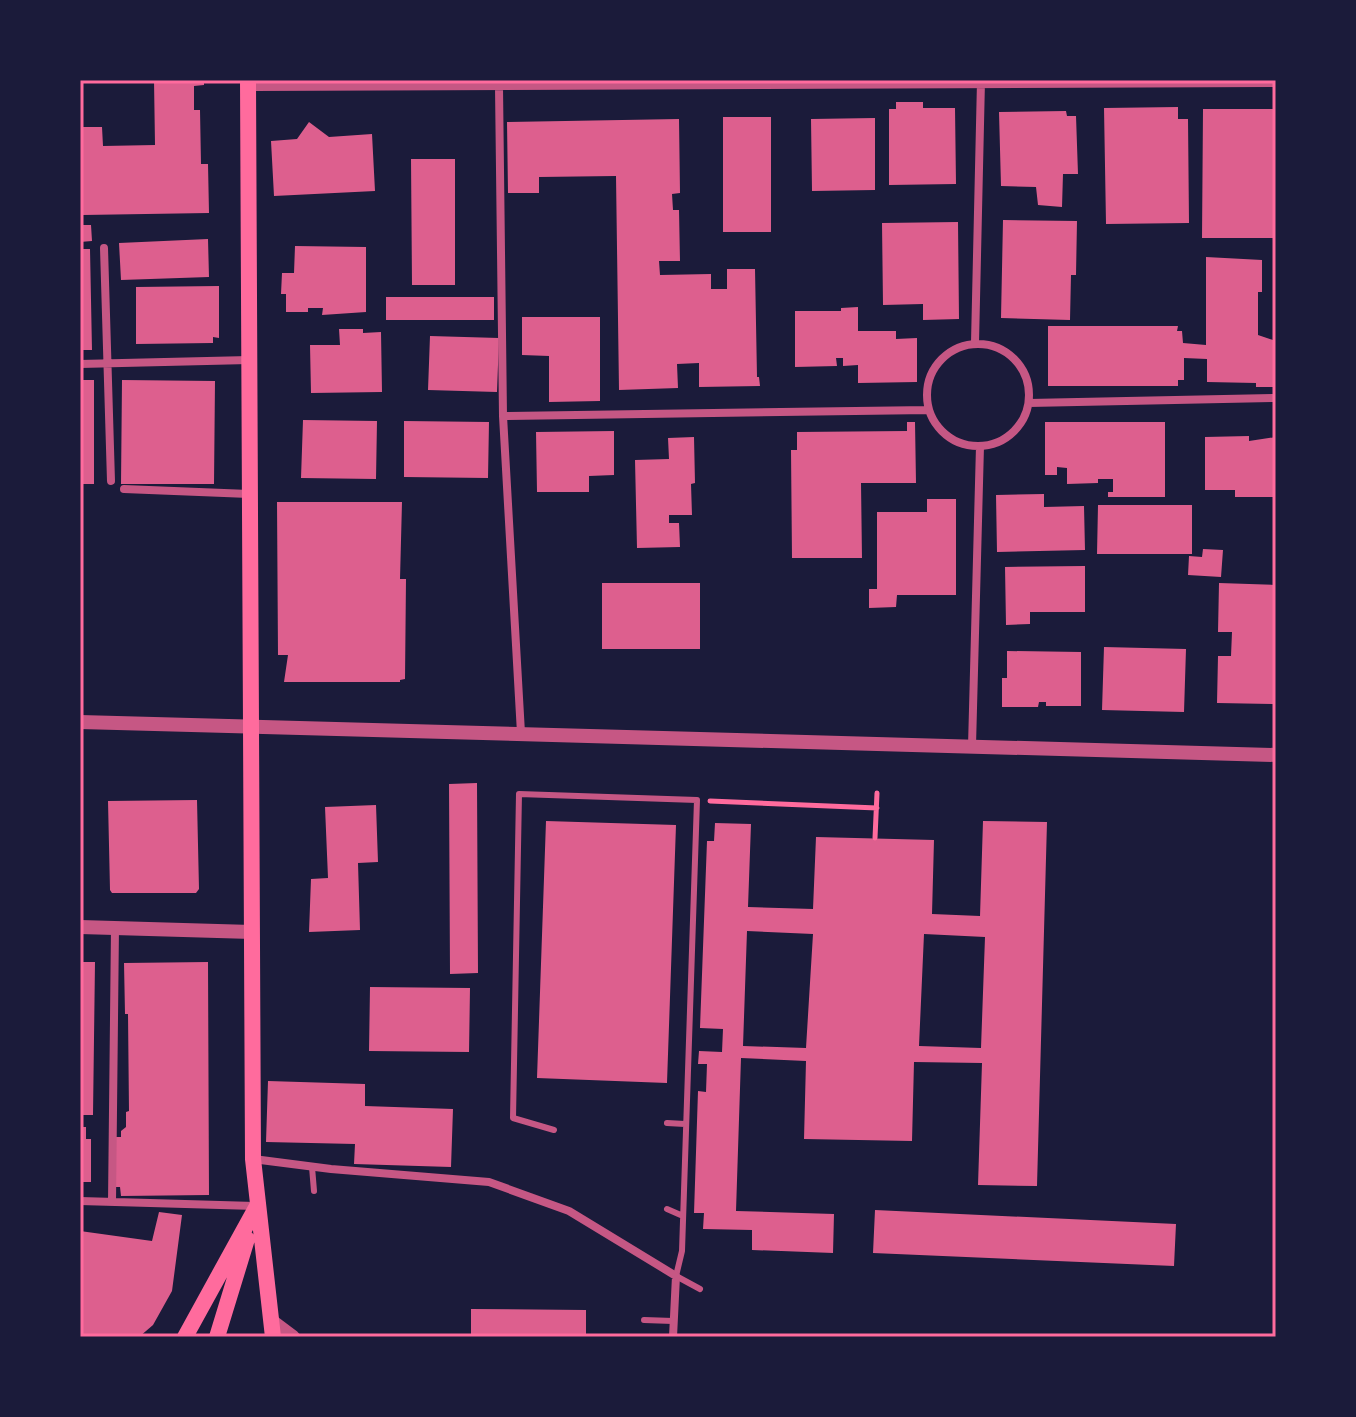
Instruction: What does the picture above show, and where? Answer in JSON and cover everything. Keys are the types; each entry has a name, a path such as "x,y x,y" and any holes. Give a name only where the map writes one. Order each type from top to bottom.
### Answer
{"main road":[{"path":"248,84 253,1159 273,1329"},
{"path":"185,1337 257,1206"},
{"path":"217,1337 257,1206"}],"street":[{"path":"975,343 981,82"},
{"path":"248,84 499,87 981,82 1276,83"},
{"path":"499,87 503,416 521,733"},
{"path":"104,248 111,481"},
{"path":"975,343 990,345 1016,360 1029,387 1029,403 1023,419 1012,433 997,442 980,446 963,444 948,437 929,410 926,395 929,379 946,354 975,343"},
{"path":"80,364 249,360"},
{"path":"1029,403 1276,398"},
{"path":"503,416 929,410"},
{"path":"972,746 980,446"},
{"path":"124,489 250,494"},
{"path":"80,722 1276,755"},
{"path":"80,927 252,932"},
{"path":"112,1202 115,927"},
{"path":"253,1159 489,1182 569,1211 676,1276 673,1337"},
{"path":"80,1201 257,1206"},
{"path":"273,1329 293,1337"}],"lane":[{"path":"554,1130 513,1118 519,794 697,800 682,1251 676,1276 700,1289"},
{"path":"667,1123 685,1124"},
{"path":"312,1167 314,1191"},
{"path":"667,1209 683,1216"},
{"path":"644,1320 673,1321"}],"path":[{"path":"875,838 877,793"},
{"path":"697,800 877,808"}],"building":[{"path":"154,80 204,80 204,85 194,86 194,110 200,110 201,164 208,164 209,213 83,215 80,127 102,127 103,146 155,145"},
{"path":"896,102 923,102 923,108 955,108 956,184 889,185 889,109 896,109"},
{"path":"1178,107 1178,119 1188,119 1189,223 1106,224 1104,108"},
{"path":"1203,109 1276,109 1276,238 1202,238"},
{"path":"1066,111 1067,116 1076,116 1078,174 1063,174 1062,207 1038,205 1036,187 1001,186 999,112"},
{"path":"723,117 771,117 771,232 723,232"},
{"path":"875,118 875,190 812,191 811,119"},
{"path":"679,119 680,193 672,194 673,210 679,210 680,261 659,261 660,275 711,274 711,289 727,289 727,269 755,269 757,377 760,386 699,387 699,363 677,364 678,388 619,390 616,176 539,177 539,193 508,193 507,122"},
{"path":"309,122 329,137 372,134 375,191 274,196 271,141 297,139"},
{"path":"411,159 455,159 455,285 412,285"},
{"path":"1003,220 1077,221 1076,275 1071,275 1070,320 1001,318"},
{"path":"958,222 959,319 923,320 923,304 883,305 882,223"},
{"path":"80,225 91,225 92,241 80,242"},
{"path":"208,239 209,277 121,280 119,243"},
{"path":"295,246 366,247 366,312 322,315 323,308 308,308 308,312 286,312 286,294 281,294 282,273 294,273"},
{"path":"80,249 90,249 92,350 80,350"},
{"path":"1206,257 1262,260 1258,335 1276,341 1276,387 1256,387 1256,383 1207,382 1207,359 1184,358 1184,380 1178,380 1178,386 1048,386 1048,326 1178,326 1177,331 1182,331 1183,343 1206,345"},
{"path":"219,286 219,338 213,337 213,343 136,344 136,287"},
{"path":"386,297 494,297 494,320 386,320"},
{"path":"858,307 858,331 896,331 896,339 917,338 917,382 858,383 858,365 843,366 843,358 836,358 837,366 795,367 795,311 841,311 841,308"},
{"path":"522,317 600,317 600,401 549,402 549,356 522,355"},
{"path":"339,329 381,332 382,392 311,393 310,345 340,345"},
{"path":"430,336 499,338 497,392 428,390"},
{"path":"80,380 94,380 94,484 80,484"},
{"path":"122,380 215,381 214,484 121,484"},
{"path":"303,420 377,421 376,479 301,478"},
{"path":"404,421 489,422 488,478 404,477"},
{"path":"907,422 915,422 916,483 861,483 862,558 792,558 791,450 797,450 797,432 907,431"},
{"path":"1045,422 1165,422 1165,497 1108,497 1108,492 1113,492 1113,479 1067,484 1067,468 1057,467 1057,475 1045,475"},
{"path":"614,431 614,475 589,476 589,492 537,492 536,432"},
{"path":"1249,436 1249,441 1276,437 1276,497 1235,497 1235,490 1205,490 1205,437"},
{"path":"694,437 692,515 669,515 669,523 679,523 680,547 637,548 635,460 669,459 668,438"},
{"path":"1044,494 1044,507 1084,506 1085,550 997,552 996,495"},
{"path":"927,499 956,499 956,595 897,595 896,607 869,608 869,589 877,589 877,512 927,512"},
{"path":"277,502 402,502 400,579 406,579 405,679 400,682 284,682 288,655 278,655"},
{"path":"1098,505 1192,505 1192,554 1097,554"},
{"path":"1203,549 1223,550 1221,577 1188,575 1189,556 1202,557"},
{"path":"1085,566 1085,612 1030,612 1030,624 1006,625 1005,567"},
{"path":"602,583 700,583 700,649 602,649"},
{"path":"1219,583 1276,585 1276,704 1217,703 1218,656 1231,656 1232,632 1218,632"},
{"path":"1104,647 1186,649 1184,712 1102,710"},
{"path":"1007,651 1081,652 1081,706 1046,706 1046,702 1039,702 1038,707 1002,707 1002,678 1007,678"},
{"path":"477,783 478,973 450,974 449,784"},
{"path":"197,800 199,889 196,893 112,893 108,801"},
{"path":"376,805 378,862 358,863 360,930 309,932 311,879 328,878 325,807"},
{"path":"546,821 676,825 667,1083 537,1078"},
{"path":"983,821 1047,822 1037,1186 978,1185 982,1063 914,1062 912,1141 804,1139 806,1061 741,1058 736,1211 834,1214 833,1253 752,1250 752,1230 703,1229 704,1213 694,1213 698,1091 706,1092 707,1064 698,1064 699,1051 722,1052 723,1029 700,1028 707,841 714,841 715,823 751,824 748,907 813,909 816,837 934,840 932,914 980,916","holes":["747,931 813,934 806,1048 743,1046","924,934 985,937 981,1048 919,1046"]},
{"path":"80,962 95,962 93,1115 80,1115"},
{"path":"208,962 209,1195 121,1196 120,1187 114,1187 114,1137 121,1137 121,1131 126,1127 126,1112 129,1111 124,963"},
{"path":"370,987 470,988 469,1052 369,1051"},
{"path":"268,1081 365,1084 365,1106 453,1109 451,1167 354,1164 355,1144 266,1142"},
{"path":"80,1127 86,1127 86,1139 91,1139 91,1182 83,1182 83,1194 80,1194"},
{"path":"875,1210 1176,1224 1174,1266 873,1253"},
{"path":"159,1212 182,1215 172,1291 153,1325 139,1337 80,1337 80,1231 152,1241"},
{"path":"471,1309 586,1310 586,1337 471,1337"}]}
